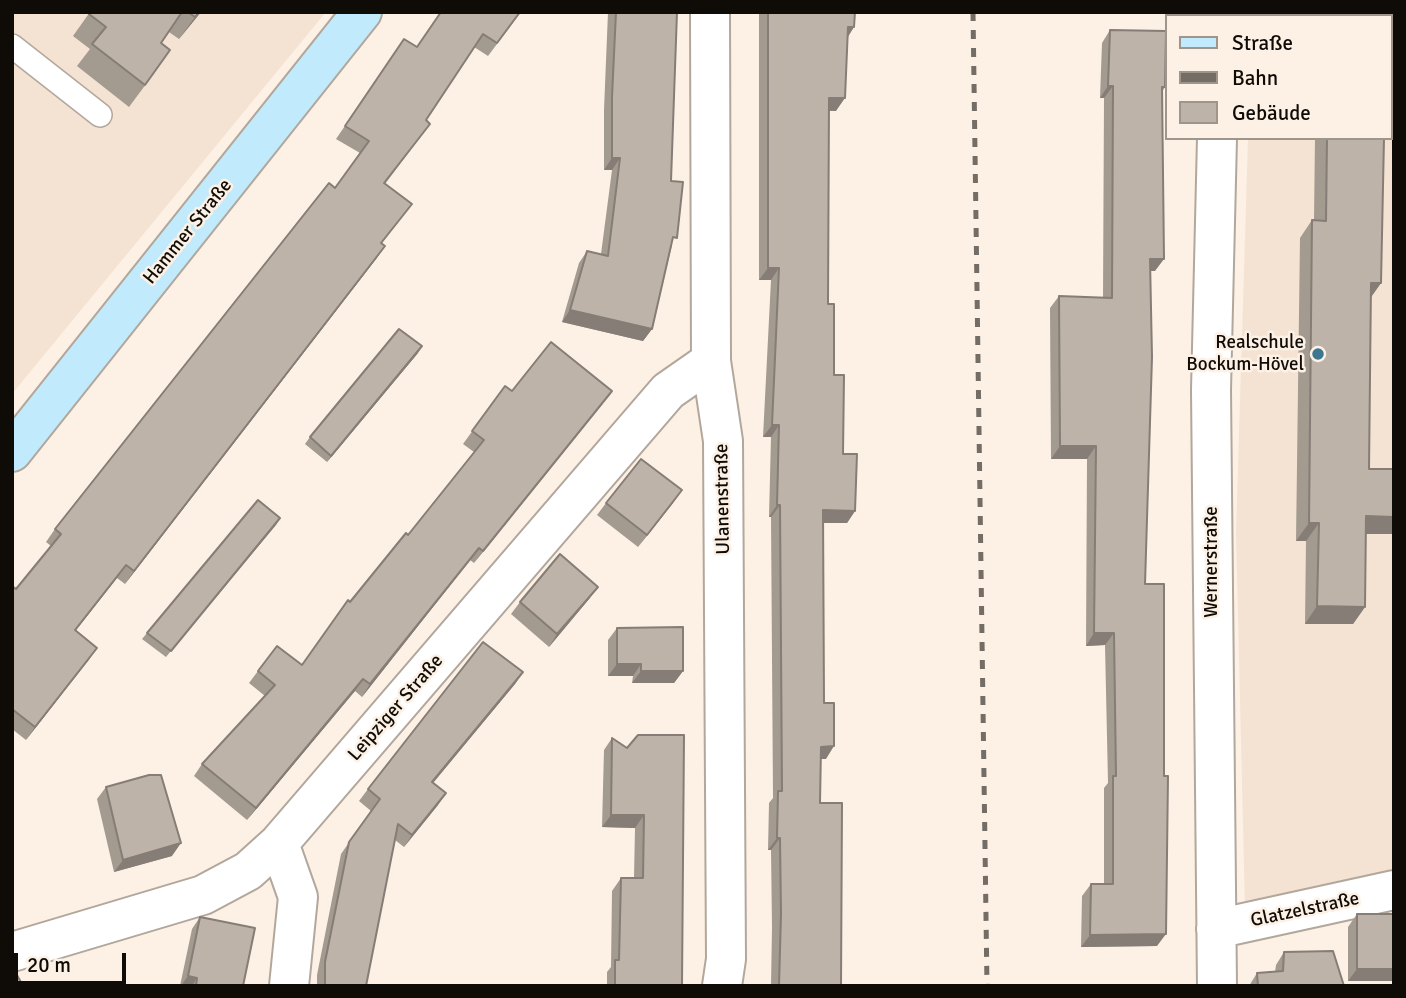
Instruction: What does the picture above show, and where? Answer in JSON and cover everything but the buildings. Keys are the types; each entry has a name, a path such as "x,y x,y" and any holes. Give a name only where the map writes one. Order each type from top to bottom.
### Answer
{"main road":[{"name":"Hammer Straße","path":"12,452 362,12"}],"street":[{"name":"Ulanenstraße","path":"710,12 711,360 723,441 726,959 722,986"},
{"name":"Wernerstraße","path":"1217,140 1211,390 1217,986"},
{"name":"Leipziger Straße","path":"12,952 203,895 248,870 279,843 668,391 711,360"},
{"path":"279,843 298,897 289,986"},
{"name":"Glatzelstraße","path":"1216,929 1394,890"}],"lane":[{"path":"12,46 100,114"}],"shaded area":[{"path":"12,12 326,12 12,394"},
{"name":"Realschule Bockum-Hövel","path":"1394,12 1394,872 1245,911 1236,532 1248,140 1392,140 1392,14 1246,14"}],"railway":[{"path":"973,12 987,986"}],"place":[{"name":"Realschule Bockum-Hövel","path":"1318,354"}]}
